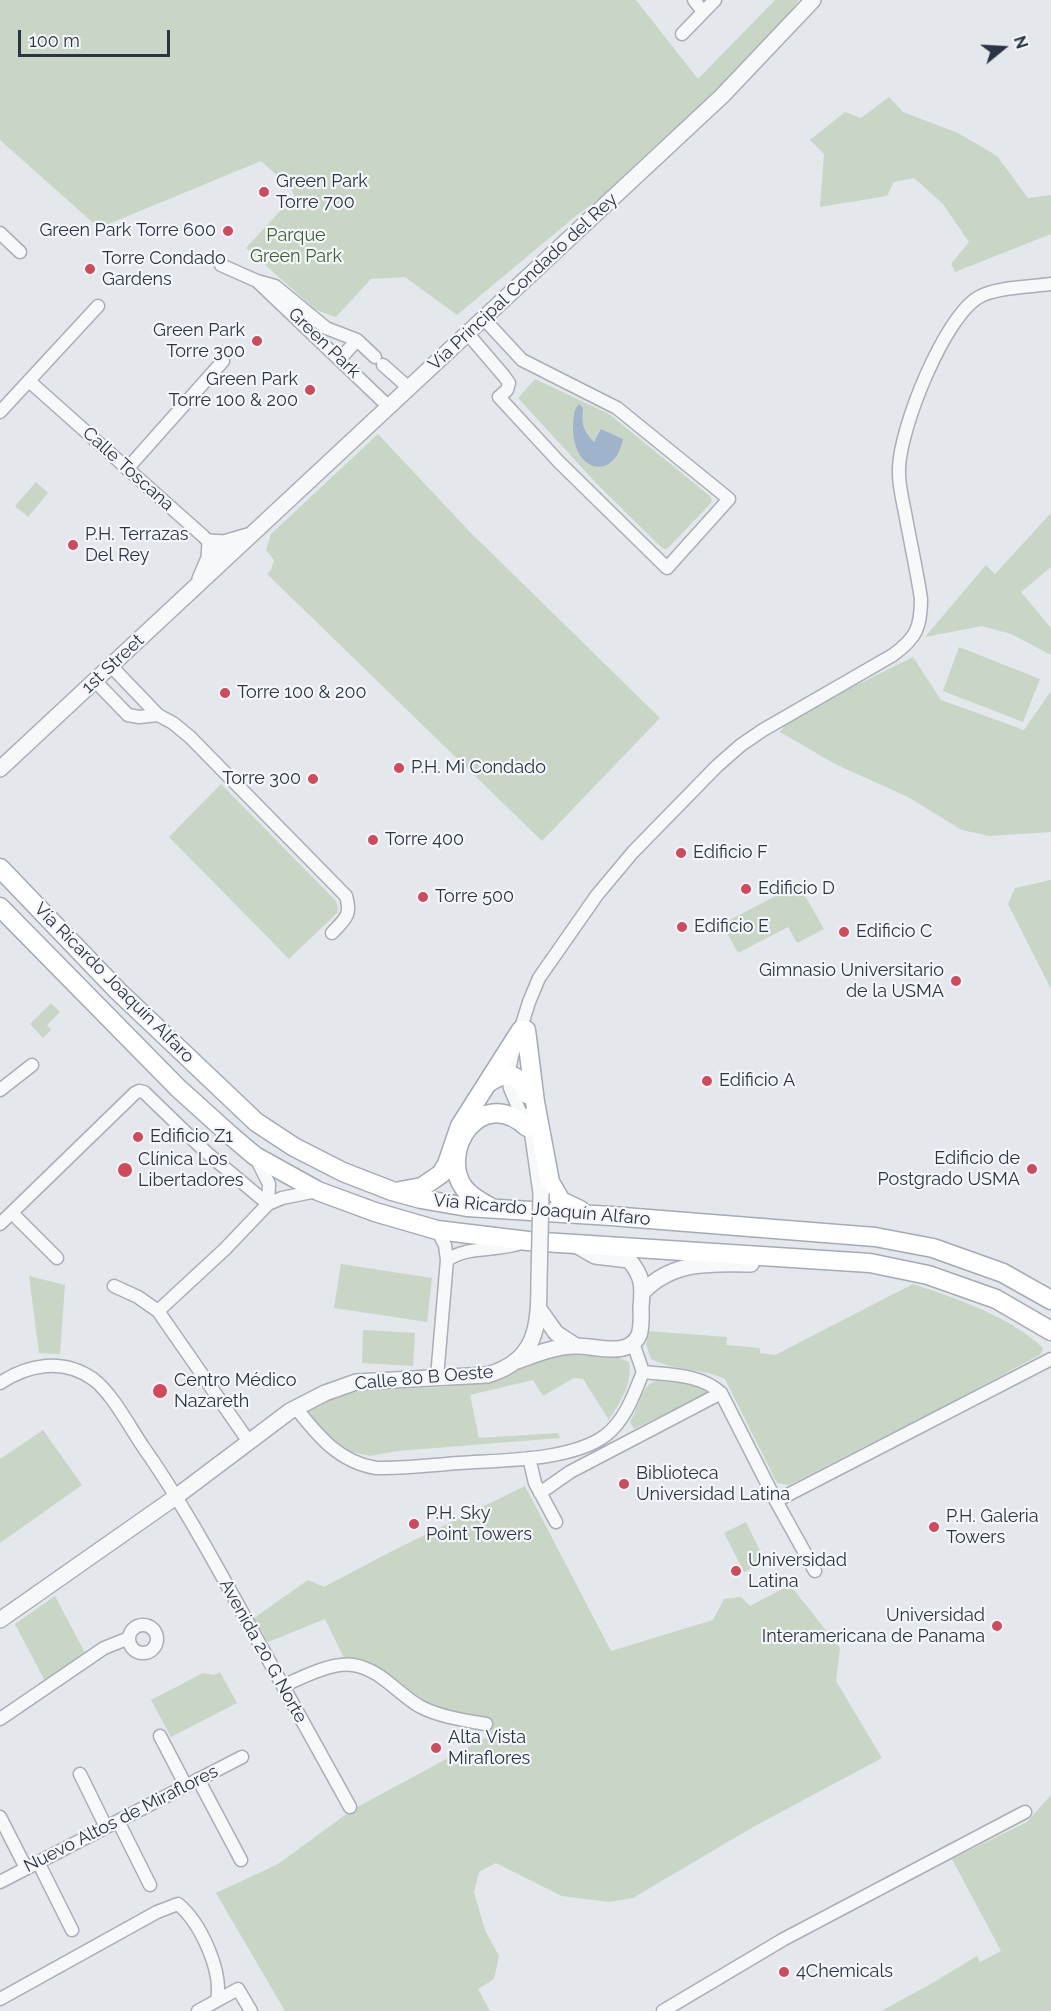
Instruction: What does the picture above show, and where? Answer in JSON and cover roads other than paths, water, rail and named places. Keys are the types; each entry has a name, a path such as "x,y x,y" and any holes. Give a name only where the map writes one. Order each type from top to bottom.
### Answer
{"main road":[{"name":"Vía Ricardo Joaquín Alfaro","path":"0,868 118,991 256,1122 294,1147 343,1172 392,1191 444,1204 875,1238 933,1248 1003,1273 1051,1300"},
{"name":"Vía Ricardo Joaquín Alfaro","path":"0,907 178,1088 255,1156 318,1191 375,1212 437,1230 528,1241 870,1263 928,1275 996,1299 1051,1331"},
{"path":"392,1191 422,1188 441,1174 447,1164 460,1126 523,1030"},
{"path":"523,1030 553,1189 558,1198 569,1206 611,1216"},
{"path":"488,1083 499,1076 508,1075 520,1081 526,1094"},
{"path":"492,1208 473,1197 460,1181 457,1166 460,1143 470,1126 486,1114 510,1115 527,1127"}],"street":[{"path":"694,0 703,12"},
{"path":"682,34 715,0"},
{"name":"Vía Principal Condado del Rey","path":"226,558 722,96 813,0"},
{"path":"0,233 20,252"},
{"name":"Green Park","path":"221,265 274,286 326,328 357,340 409,388"},
{"name":"Green Park","path":"257,281 389,407"},
{"path":"533,1146 513,1095 508,1075 512,1056 523,1030 529,1002 539,978 597,895 633,852 717,766 763,730 873,669 909,643 917,630 921,617 921,599 900,488 899,468 901,449 925,377 958,315 969,304 981,296 995,292 1051,284"},
{"path":"0,412 99,306"},
{"path":"468,334 509,383 507,390 499,397 559,462 667,568 729,499 617,408 522,360 484,319"},
{"path":"340,359 357,340"},
{"path":"504,376 522,360"},
{"path":"127,469 223,361"},
{"name":"Calle Toscana","path":"29,381 226,558"},
{"path":"197,585 209,558 210,542 224,543 251,535"},
{"name":"1st Street","path":"0,769 226,558"},
{"path":"111,666 158,716 173,723 190,737 346,896 349,906 348,915 332,933"},
{"path":"95,681 128,715 158,716"},
{"path":"523,1030 526,1094 533,1146"},
{"path":"0,1090 33,1065"},
{"path":"0,1224 135,1093 140,1091 144,1092 207,1153 268,1204"},
{"name":"Calle 80 B Oeste","path":"0,1620 177,1496 296,1408 325,1393 356,1382 487,1375 502,1371 518,1361 533,1338 538,1325 541,1193 533,1146"},
{"path":"255,1156 268,1180 268,1204"},
{"path":"158,1311 225,1249 268,1204 277,1199 318,1191"},
{"path":"12,1213 57,1258"},
{"path":"437,1230 445,1245 447,1260 437,1377"},
{"path":"447,1260 467,1250 501,1248 528,1241"},
{"path":"518,1361 536,1353 576,1346 623,1348 633,1343 640,1334 642,1293 638,1271 629,1260 595,1256 573,1243"},
{"path":"642,1293 651,1283 667,1274 694,1264 753,1264 777,1257"},
{"path":"114,1286 138,1297 158,1311 249,1442"},
{"path":"539,1309 556,1333 576,1346"},
{"path":"296,1408 318,1437 341,1455 362,1466 390,1468 529,1458 568,1452 590,1445 606,1435 626,1412 643,1372 633,1343"},
{"path":"776,1501 1051,1359"},
{"name":"Avenida 20 G Norte","path":"0,1383 20,1372 43,1365 57,1365 78,1371 94,1380 111,1400 177,1496 350,1807"},
{"path":"643,1372 700,1379 711,1384 721,1393 815,1571"},
{"path":"540,1492 570,1472 721,1393"},
{"path":"590,1445 596,1459"},
{"path":"529,1458 532,1474 556,1522"},
{"path":"0,1719 104,1648 129,1638"},
{"path":"283,1686 320,1669 352,1665 377,1674 419,1705 445,1717 486,1724"},
{"path":"160,1736 186,1786"},
{"name":"Nuevo Altos de Miraflores","path":"0,1882 242,1757"},
{"path":"80,1774 106,1827"},
{"path":"198,1779 241,1860"},
{"path":"663,2011 784,1939 1025,1812"},
{"path":"0,1817 26,1869"},
{"path":"118,1821 150,1885"},
{"path":"38,1862 72,1930"},
{"path":"0,1999 157,1912 178,1904 187,1911 218,1975 217,2000"},
{"path":"198,2011 238,1989 250,2011"}],"water":[{"path":"579,404 583,408 585,430 594,442 601,429 623,439 618,453 611,462 603,466 594,466 586,462 579,454 574,442 574,417"}],"place":[{"name":"Green Park Torre 700","path":"264,192"},
{"name":"Green Park Torre 600","path":"228,231"},
{"name":"Torre Condado Gardens","path":"90,269"},
{"name":"Green Park Torre 300","path":"257,341"},
{"name":"Green Park Torre 100 & 200","path":"310,390"},
{"name":"P.H. Terrazas Del Rey","path":"73,545"},
{"name":"Torre 100 & 200","path":"225,693"},
{"name":"P.H. Mi Condado","path":"399,768"},
{"name":"Torre 300","path":"313,779"},
{"name":"Torre 400","path":"373,840"},
{"name":"Edificio F","path":"681,853"},
{"name":"Edificio D","path":"746,889"},
{"name":"Torre 500","path":"423,897"},
{"name":"Edificio E","path":"682,927"},
{"name":"Edificio C","path":"844,932"},
{"name":"Gimnasio Universitario de la USMA","path":"956,981"},
{"name":"Edificio A","path":"707,1081"},
{"name":"Edificio Z1","path":"138,1137"},
{"name":"Edificio de Postgrado USMA","path":"1032,1169"},
{"name":"Clínica Los Libertadores","path":"125,1170"},
{"name":"Centro Médico Nazareth","path":"160,1391"},
{"name":"Biblioteca Universidad Latina","path":"624,1484"},
{"name":"P.H. Sky Point Towers","path":"414,1524"},
{"name":"P.H. Galeria Towers","path":"934,1527"},
{"name":"Universidad Latina","path":"736,1571"},
{"name":"Universidad Interamericana de Panama","path":"997,1626"},
{"name":"Alta Vista Miraflores","path":"436,1748"},
{"name":"4Chemicals","path":"784,1972"}],"park label":[{"name":"Parque Green Park","path":"296,246"}]}
